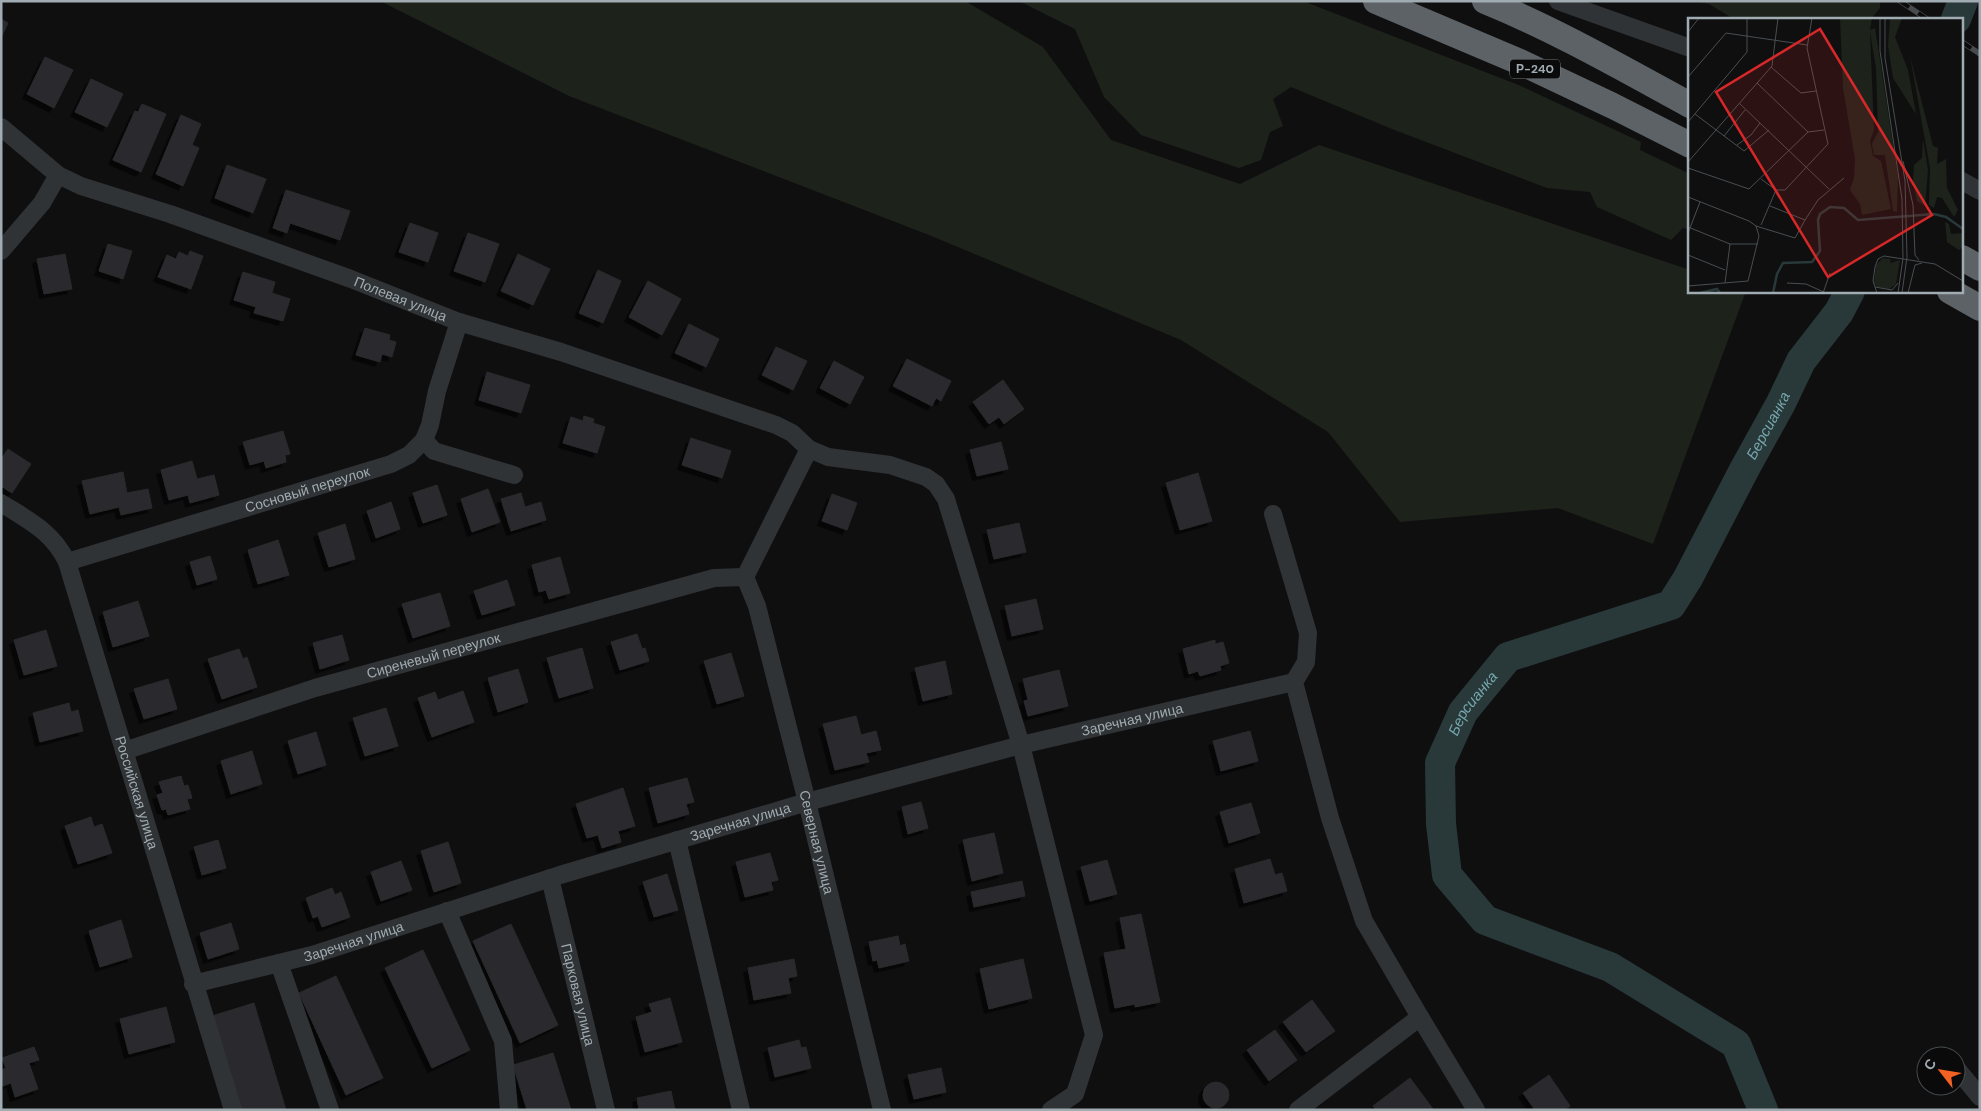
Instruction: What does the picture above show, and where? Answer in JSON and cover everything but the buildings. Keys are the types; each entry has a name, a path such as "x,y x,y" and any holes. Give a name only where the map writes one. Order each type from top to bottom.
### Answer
{"highway":[{"name":"Р-240","path":"1376,1 1520,62 1688,144"},
{"path":"1485,1 1592,51 1688,104"},
{"path":"1964,259 1980,268"},
{"path":"1952,292 1980,308"}],"street":[{"path":"1558,1 1688,47"},
{"name":"Полевая улица","path":"1,128 58,175 81,186 170,214 342,276 459,322 561,352 776,425 792,433 809,449"},
{"path":"1,251 42,202 58,175"},
{"path":"1964,182 1980,191"},
{"name":"Сосновый переулок","path":"67,562 391,464 409,455 424,440 430,425 437,391 459,322"},
{"path":"424,440 434,451 514,475"},
{"path":"745,577 809,449 828,457 890,465 912,472 936,484 946,499 1021,745 1094,1035 1075,1094 1053,1110"},
{"name":"Российская улица","path":"1,503 37,526 60,546 67,562 233,1110"},
{"path":"1273,514 1308,633 1306,662 1294,682 1330,818 1364,921 1476,1110"},
{"name":"Сиреневый переулок","path":"124,751 315,688 714,578 745,577"},
{"name":"Северная улица","path":"745,577 757,606 882,1110"},
{"name":"Заречная улица","path":"194,984 312,955 550,878 807,802 1021,745 1294,682"},
{"path":"678,840 741,1110"},
{"name":"Парковая улица","path":"550,878 606,1110"},
{"path":"448,911 503,1041 509,1110"},
{"path":"279,963 330,1110"},
{"path":"1298,1110 1420,1017"},
{"path":"1966,1080 1980,1097"}],"shaded area":[{"path":"380,1 965,1 1043,47 1111,140 1240,184 1319,145 1688,269 1688,292 1746,292 1653,544 1558,508 1400,522 1328,432 1181,340 929,235 569,96"},
{"path":"1019,1 1303,1 1521,86 1641,142 1640,150 1688,173 1688,229 1683,228 1671,240 1597,207 1590,192 1547,188 1392,129 1291,87 1273,99 1283,126 1270,132 1261,160 1239,168 1141,135 1104,97 1075,29"},
{"path":"1693,1 1880,1 1880,8 1872,18 1732,18 1709,4"}],"waterway":[{"name":"Берсианка","path":"1956,18 1963,1"},
{"name":"Берсианка","path":"1763,1110 1736,1044 1610,967 1485,920 1447,875 1441,824 1440,763 1463,712 1508,657 1671,605 1688,578 1781,403 1801,361 1839,312 1849,292"}],"railway":[{"path":"1900,1 1926,18"},
{"path":"1964,43 1980,54"}]}
